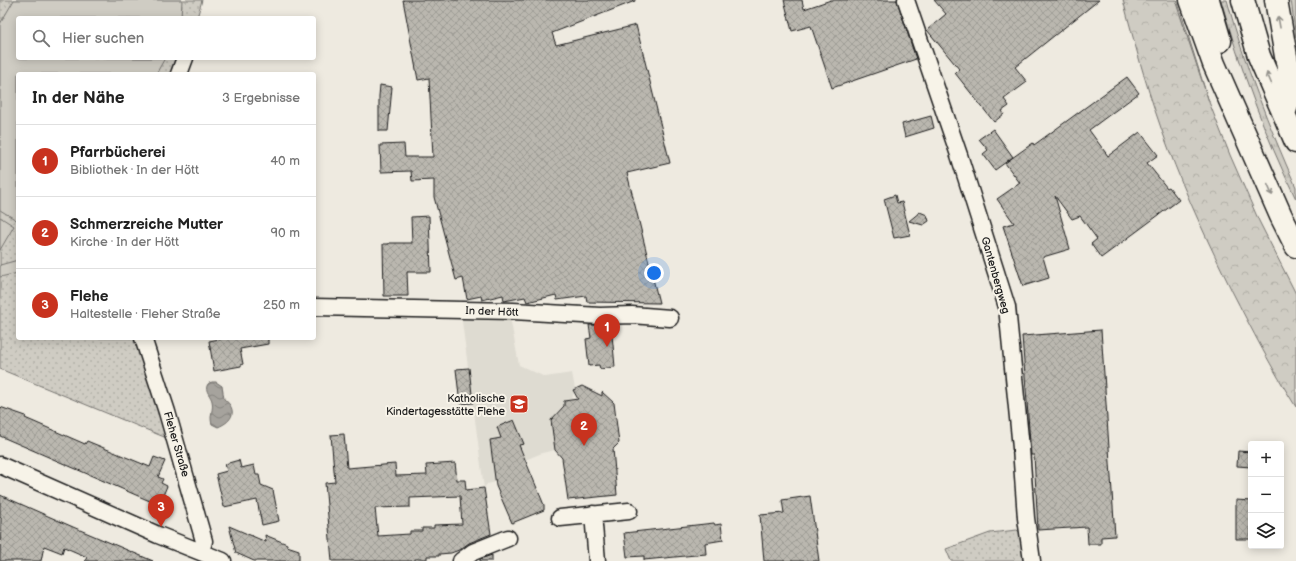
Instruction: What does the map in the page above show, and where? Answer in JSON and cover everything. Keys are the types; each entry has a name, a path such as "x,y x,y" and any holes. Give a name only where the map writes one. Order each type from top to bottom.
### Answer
{"highway":[{"path":"1191,0 1214,64 1281,216 1296,246"},
{"path":"1208,0 1254,154"},
{"path":"1243,0 1260,56 1296,142"},
{"path":"1276,0 1292,90 1284,114"}],"street":[{"name":"Gantenbergweg","path":"906,0 959,155 1007,307 1021,448 1026,518 1032,561"},
{"path":"180,72 184,60"},
{"name":"In der Hött","path":"316,307 514,311 600,316 632,315 670,318"},
{"name":"Fleher Straße","path":"143,340 167,412 200,526 204,541 201,552"},
{"path":"0,465 164,537 223,561"},
{"path":"560,518 629,511"},
{"path":"594,514 597,561"},
{"path":"461,561 473,552 508,538"}],"shaded area":[{"name":"Katholische Kindertagesstätte Flehe","path":"461,314 510,317 519,365 545,377 572,373 575,389 572,399 570,399 556,414 557,448 525,460 531,474 487,484 484,488"}],"green space":[{"path":"0,0 202,0 198,16 16,16 16,60 184,60 179,72 16,72 16,340 144,340 169,439 0,369"},
{"path":"14,0 182,0 181,16 16,16 16,60 164,60 157,72 16,72 16,220 0,210 0,24"},
{"path":"1123,0 1175,0 1209,102 1230,155 1259,221 1296,294 1296,407 1270,364 1232,291 1182,184 1155,111"},
{"path":"1175,0 1177,0 1209,102"},
{"path":"1221,0 1227,0 1241,48 1258,95 1296,187 1296,199 1254,101 1236,51"},
{"path":"1291,0 1296,0 1296,38"},
{"path":"0,217 14,226 0,250"},
{"path":"16,261 16,273 0,277 0,265"},
{"path":"1017,530 1022,534 1030,561 951,561 946,549 990,533"}],"water":[{"path":"216,382 222,386 224,399 231,407 232,411 232,415 227,422 218,427 212,424 212,404 207,390 208,384"}],"building":[{"path":"403,0 635,0 552,33 556,45 636,25 670,163 627,173 659,303 587,302 586,296 557,300 556,295 527,302 525,297 504,301 503,295 482,300 481,296 467,299 463,278 456,280 434,197 434,180 412,181 411,171 381,172 380,145 404,144 405,157 433,157 429,78 418,80"},
{"path":"784,0 802,0 804,9 831,0 897,0 916,59 832,88 811,26 792,31"},
{"path":"934,0 1099,0 1015,67 1027,82 1004,99 1009,106 1002,111 1004,114 994,122 955,73 959,69 927,30 946,14"},
{"path":"1127,77 1139,93 1089,130 1108,156 1140,132 1158,155 1147,163 1167,188 1169,187 1179,200 1101,258 1091,244 1097,239 1080,216 1072,219 1055,196 1070,249 1043,257 1049,278 1023,286 1003,226 1014,223 997,199 1020,183 1005,163 1033,143 1034,145"},
{"path":"380,85 392,87 388,131 379,131"},
{"path":"931,116 934,128 905,137 902,124"},
{"path":"993,129 1013,157 995,170 983,154 988,150 979,139"},
{"path":"895,195 897,203 902,202 910,235 894,238 884,199"},
{"path":"920,212 927,215 929,221 923,225 909,221"},
{"path":"429,216 431,272 407,272 408,296 384,296 383,244 412,243 411,217"},
{"path":"589,325 609,325 610,336 612,336 615,367 600,369 599,365 589,366 586,339 591,338"},
{"path":"1101,330 1115,536 1101,537 1101,544 1088,544 1087,527 1038,530 1034,455 1031,455 1022,336"},
{"path":"268,340 268,344 240,349 243,364 241,366 214,371 209,341"},
{"path":"469,368 473,403 460,404 456,369"},
{"path":"582,386 602,396 602,392 614,403 619,443 613,449 617,495 568,500 562,458 555,450 551,420 564,406 564,401 578,399 573,390"},
{"path":"0,407 26,416 25,418 85,444 87,441 150,467 154,457 165,461 158,477 163,479 161,483 167,486 159,505 0,436"},
{"path":"514,420 524,444 519,445 544,505 544,510 512,523 496,486 490,440 501,438 497,427"},
{"path":"344,434 347,468 395,464 396,476 427,475 426,465 455,463 457,480 465,480 466,490 484,488 491,534 469,543 459,550 451,553 439,554 439,556 427,556 427,559 415,559 415,561 332,561 325,483 335,482 331,435","holes":["460,496 462,524 434,525 434,528 422,528 422,531 410,531 410,534 378,536 375,508 410,507 410,498"]},
{"path":"1238,451 1248,452 1248,467 1237,466"},
{"path":"239,460 241,468 254,465 256,475 259,475 261,485 273,490 279,521 262,525 257,500 224,507 216,474 227,471 225,464"},
{"path":"0,495 153,561 85,561 87,557 64,547 62,553 44,546 41,561 0,561"},
{"path":"810,496 819,561 764,561 760,515 784,513 782,500"},
{"path":"1236,500 1248,501 1248,539 1236,539"},
{"path":"714,523 715,525 721,524 723,540 705,543 706,554 644,560 644,556 627,557 624,533"},
{"path":"229,526 266,542 265,535 299,550 299,561 254,561 236,553"},
{"path":"492,555 492,561 480,561 480,559"}],"place":[{"name":"Pfarrbücherei","path":"607,347"},
{"name":"Katholische Kindertagesstätte Flehe","path":"519,404"},
{"name":"Schmerzreiche Mutter","path":"584,446"},
{"name":"Flehe","path":"161,527"}]}
